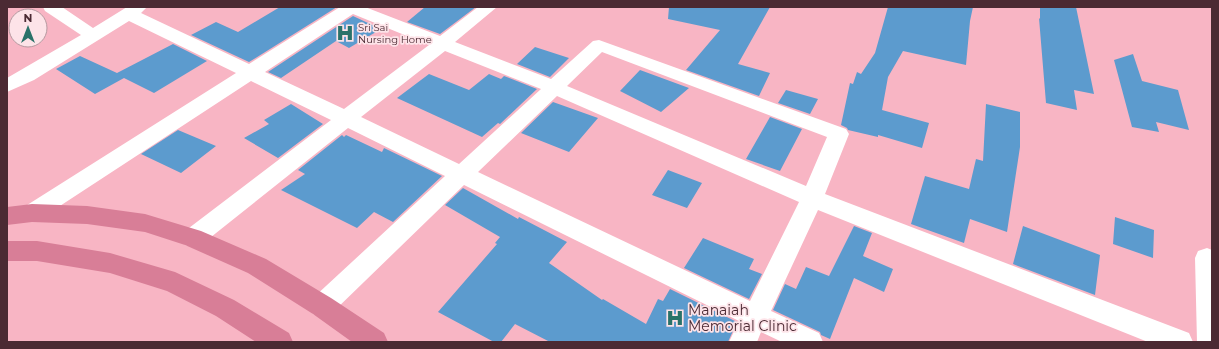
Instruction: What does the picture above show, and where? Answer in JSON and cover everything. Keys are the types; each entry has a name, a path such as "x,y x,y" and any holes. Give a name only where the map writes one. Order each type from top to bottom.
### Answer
{"highway":[{"path":"7,216 32,213 87,215 145,223 193,238 257,266 322,306 374,342"},
{"path":"7,251 37,251 110,263 175,283 225,308 279,342"}],"street":[{"path":"51,7 93,36"},
{"path":"32,213 351,7 553,86 812,198 1178,342"},
{"path":"193,238 489,7"},
{"path":"7,86 27,76 134,10 250,72 810,342"},
{"path":"322,306 462,175 553,86 599,45 839,134 812,198 743,342"},
{"path":"1207,258 1211,342"}],"building":[{"path":"280,7 337,7 249,62 191,35 216,22 238,32"},
{"path":"425,7 476,7 440,34 407,22"},
{"path":"669,7 770,7 738,64 770,73 759,96 686,70 720,30 668,19"},
{"path":"888,7 973,7 970,21 966,65 903,51 888,77 882,110 929,123 922,148 878,135 878,137 848,130 841,125 850,83 853,84 857,72 861,74 875,53"},
{"path":"1040,7 1076,7 1094,94 1074,90 1077,110 1046,103 1039,18 1040,19"},
{"path":"353,16 381,29 349,48 336,41 281,78 268,72"},
{"path":"173,44 207,61 154,93 124,78 95,94 56,69 80,56 117,73"},
{"path":"535,47 569,58 550,77 517,64"},
{"path":"1133,54 1142,81 1178,90 1189,130 1156,122 1159,132 1132,127 1114,60"},
{"path":"640,70 689,88 661,112 620,91"},
{"path":"429,74 469,90 489,74 501,79 504,76 537,89 500,124 498,123 482,137 397,98"},
{"path":"786,90 818,99 810,114 778,103"},
{"path":"553,102 598,118 569,152 521,133"},
{"path":"291,104 323,124 278,158 244,138 269,124 264,120"},
{"path":"986,104 1020,112 1020,147 1007,232 970,219 964,243 911,224 925,176 969,189 976,159 983,161"},
{"path":"770,117 802,129 780,171 746,159"},
{"path":"178,130 216,146 181,173 141,154"},
{"path":"342,135 344,137 346,135 382,152 384,148 442,176 393,222 374,212 357,228 281,190 305,174 298,170"},
{"path":"668,170 702,183 687,208 652,195"},
{"path":"463,188 518,219 519,217 567,242 549,263 602,300 603,299 646,324 658,299 663,301 670,289 737,322 728,342 550,342 515,324 501,342 494,342 438,312 497,244 495,243 500,237 445,205"},
{"path":"1115,217 1154,230 1153,258 1113,244"},
{"path":"854,226 872,233 863,256 893,269 884,292 854,278 830,339 821,335 820,332 773,310 785,284 796,289 806,267 829,276"},
{"path":"1023,226 1100,255 1095,295 1013,264"},
{"path":"703,238 754,259 749,269 762,274 749,299 684,268"}],"place":[{"name":"Sri Sai Nursing Home","path":"345,33"},
{"name":"Manaiah Memorial Clinic","path":"675,318"}]}
